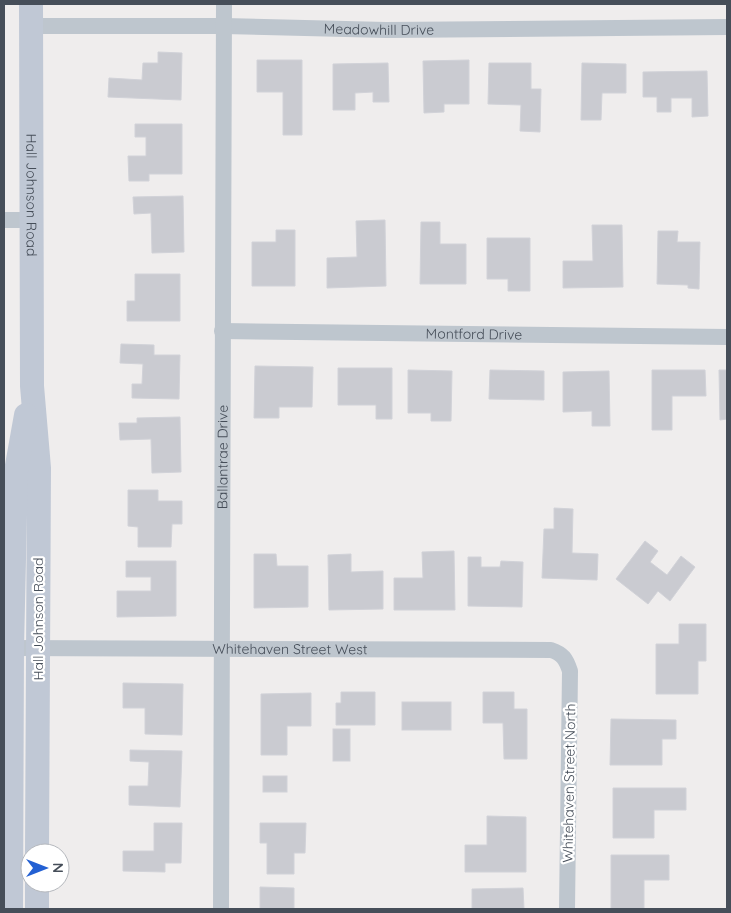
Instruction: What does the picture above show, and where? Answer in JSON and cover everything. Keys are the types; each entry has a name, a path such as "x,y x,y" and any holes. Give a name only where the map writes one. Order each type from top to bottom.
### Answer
{"main road":[{"name":"Hall Johnson Road","path":"31,15 32,386 39,468 37,843"},
{"name":"Hall Johnson Road","path":"9,906 8,735 16,471 32,386"}],"street":[{"name":"Ballantrae Drive","path":"221,909 224,4"},
{"name":"Meadowhill Drive","path":"31,15 224,26 386,30 727,27"},
{"path":"4,220 33,220"},
{"name":"Montford Drive","path":"222,331 727,337"},
{"name":"Whitehaven Street West","path":"12,648 551,650 560,653 565,658"},
{"name":"Whitehaven Street North","path":"565,658 570,672 567,909"},
{"path":"8,735 38,734"},
{"path":"9,906 37,899"}],"building":[{"path":"158,52 182,53 181,100 108,97 109,78 142,80 143,63 158,63"},
{"path":"257,60 302,60 302,135 283,135 283,92 257,92"},
{"path":"469,60 469,104 444,104 444,112 424,113 423,61"},
{"path":"388,63 389,102 373,102 373,92 355,93 355,110 333,110 333,64"},
{"path":"489,63 531,63 531,89 541,89 540,132 520,131 521,105 488,104"},
{"path":"582,63 626,64 626,93 602,93 601,120 581,120"},
{"path":"707,71 708,116 692,117 692,98 671,98 671,112 657,112 657,97 643,97 643,72"},
{"path":"135,124 182,124 182,174 149,174 149,181 129,181 128,156 146,156 146,137 135,137"},
{"path":"183,196 184,252 152,253 151,213 134,214 133,197"},
{"path":"385,220 386,286 327,288 327,258 357,257 356,221"},
{"path":"421,222 440,222 440,244 466,244 466,284 420,284"},
{"path":"592,225 622,225 623,287 563,288 563,261 593,261"},
{"path":"276,230 295,230 295,286 252,286 252,242 276,242"},
{"path":"658,231 678,231 677,242 700,242 699,289 688,288 688,285 657,284"},
{"path":"487,238 530,238 530,291 508,291 508,279 487,279"},
{"path":"135,274 180,274 180,321 127,321 127,301 135,301"},
{"path":"121,344 154,345 154,355 180,355 179,399 132,398 132,384 142,384 143,364 120,363"},
{"path":"255,366 313,367 312,407 279,407 279,418 254,418"},
{"path":"338,368 392,368 392,419 376,419 376,405 338,405"},
{"path":"408,370 452,371 451,421 431,421 431,413 408,413"},
{"path":"490,370 544,371 544,400 489,399"},
{"path":"652,370 705,370 706,396 672,396 672,430 652,430"},
{"path":"719,370 727,370 727,419 720,420"},
{"path":"609,371 610,426 592,426 592,411 563,412 563,372"},
{"path":"180,417 181,472 152,473 151,439 120,440 119,423 137,423 137,418"},
{"path":"128,490 158,490 158,501 182,501 182,524 172,524 171,547 138,547 138,527 128,526"},
{"path":"554,508 573,509 572,553 598,554 597,580 542,578 544,529 554,529"},
{"path":"645,541 658,551 650,562 667,575 681,556 695,567 670,601 658,591 648,604 616,579"},
{"path":"454,551 455,610 394,610 394,578 423,578 422,552"},
{"path":"254,554 276,554 277,566 308,566 308,607 254,608"},
{"path":"351,554 351,572 383,571 383,609 329,610 328,555"},
{"path":"468,557 481,557 481,567 500,567 501,561 523,562 522,607 468,606"},
{"path":"126,561 176,561 176,616 117,617 117,591 151,591 151,577 126,577"},
{"path":"679,624 706,624 706,661 698,661 698,694 656,694 656,644 679,644"},
{"path":"123,683 183,684 182,735 145,734 145,708 123,708"},
{"path":"341,692 375,692 375,725 336,725 336,703 341,703"},
{"path":"483,692 514,692 514,709 527,709 527,759 504,759 503,723 483,723"},
{"path":"311,693 311,726 287,726 287,755 261,755 261,694"},
{"path":"402,702 451,702 451,730 402,730"},
{"path":"611,719 676,720 676,739 662,739 662,765 610,765"},
{"path":"333,729 350,729 350,761 333,761"},
{"path":"130,750 182,751 180,807 129,805 129,786 148,786 149,762 130,761"},
{"path":"263,776 287,776 287,792 263,792"},
{"path":"613,788 686,788 686,810 654,810 654,838 613,838"},
{"path":"487,816 526,817 526,872 465,872 465,845 487,845"},
{"path":"154,823 182,823 181,863 165,863 165,872 123,871 123,851 154,851"},
{"path":"260,823 306,823 305,853 294,853 294,874 267,874 267,843 260,843"},
{"path":"611,855 669,855 669,880 644,880 644,909 611,909"},
{"path":"260,887 294,888 294,909 260,909"},
{"path":"523,888 524,909 472,909 472,889"}]}
